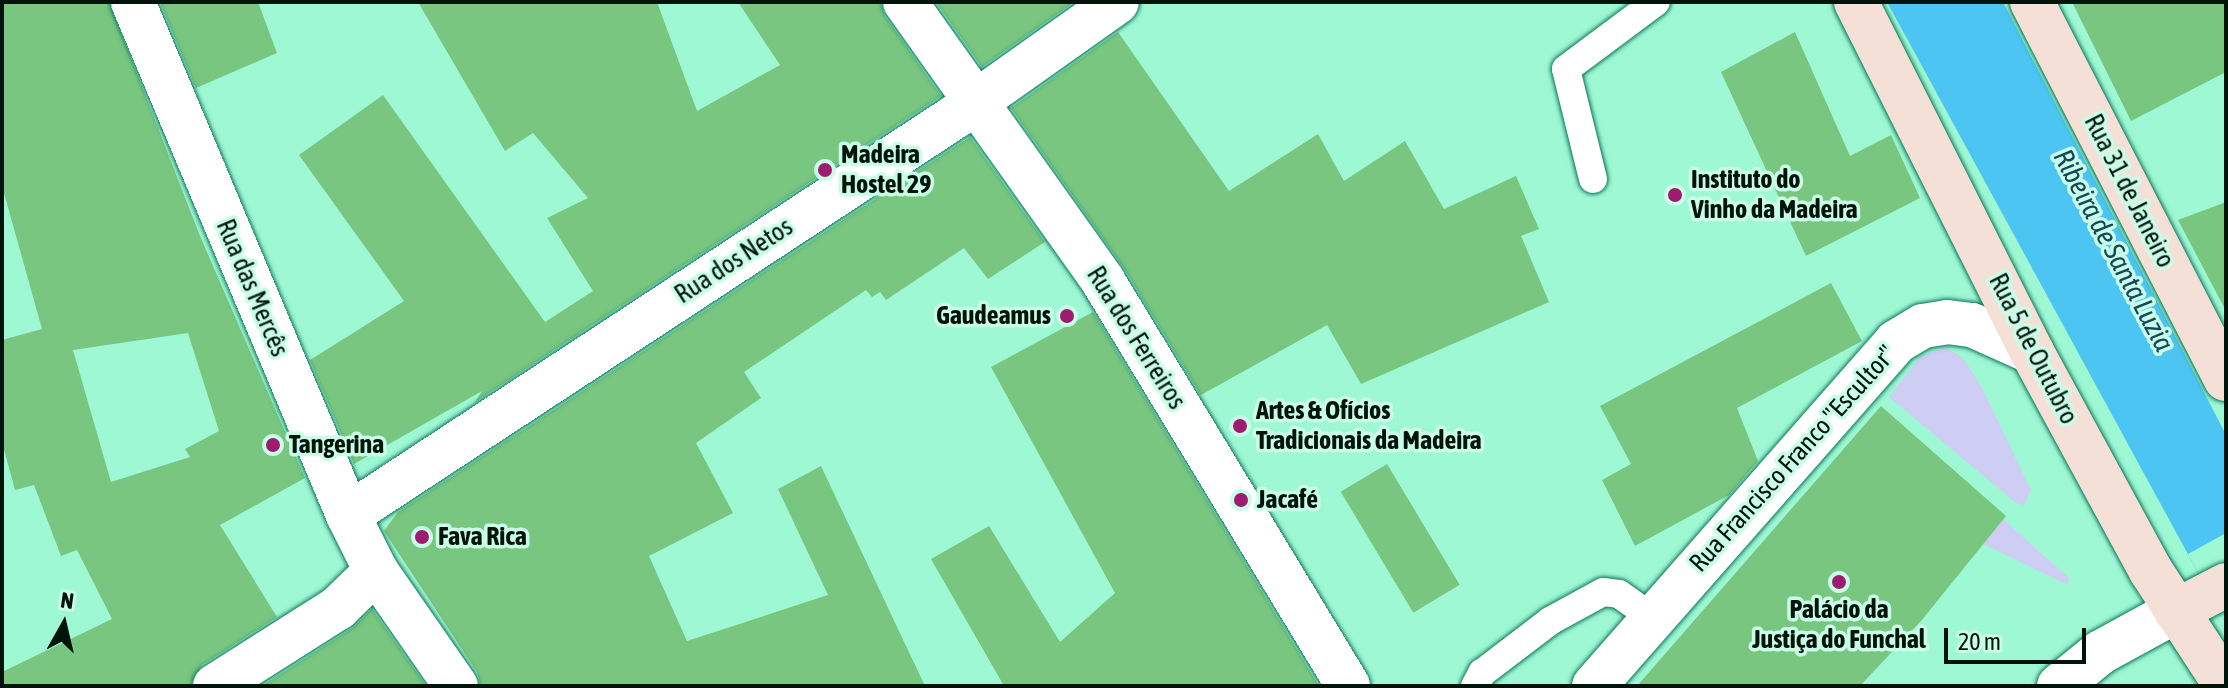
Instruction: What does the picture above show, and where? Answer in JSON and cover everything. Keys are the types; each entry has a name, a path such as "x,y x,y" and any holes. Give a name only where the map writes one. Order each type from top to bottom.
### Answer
{"main road":[{"name":"Rua 5 de Outubro","path":"1856,2 2032,352 2204,597 2226,686"},
{"name":"Rua 31 de Janeiro","path":"2032,2 2226,379"}],"street":[{"name":"Rua das Mercês","path":"133,2 348,515 376,571 456,686"},
{"name":"Rua dos Ferreiros","path":"905,2 1103,281 1348,686"},
{"name":"Rua dos Netos","path":"348,515 975,103 1117,2"},
{"name":"Rua Francisco Franco \"Escultor\"","path":"1594,686 1896,342 1923,326 1947,322 1972,325 2032,352"},
{"path":"215,686 338,608 376,571"},
{"path":"2059,686 2101,652 2204,597"}],"lane":[{"path":"1593,179 1566,69 1656,2"},
{"path":"1475,686 1482,673 1550,621 1603,592 1619,594 1653,618"}],"shaded area":[{"path":"1946,347 1963,358 1981,386 2031,490 2024,505 2016,503 1889,397 1920,357"},
{"path":"2003,519 2069,578 2068,585 1983,544"}],"water":[{"name":"Ribeira de Santa Luzia","path":"1887,2 2003,2 2226,435 2226,624"}],"pier":[{"path":"2226,533 2226,624 2188,554"}],"building":[{"path":"2,2 109,2 200,236 305,478 220,525 277,617 202,665 190,686 2,686 2,672 112,619 77,550 61,556 34,485 15,490 2,442 2,340 42,329 2,186","holes":["188,333 219,431 185,449 190,457 111,482 73,350"]},
{"path":"160,2 258,2 277,53 196,88"},
{"path":"418,2 657,2 697,111 780,65 738,2 880,2 885,16 941,96 475,402 482,391 354,464 310,360 404,301 299,155 383,95 545,322 593,291 547,218 588,198 533,133 505,151"},
{"path":"936,2 1074,2 982,67"},
{"path":"2072,2 2226,2 2226,72 2131,121"},
{"path":"1118,32 1229,191 1318,134 1344,181 1405,141 1444,209 1516,176 1539,229 1521,236 1549,302 1361,384 1327,325 1201,395 1124,268 1011,108"},
{"path":"1795,32 1850,156 1891,135 1920,198 1806,256 1721,72"},
{"path":"970,137 1045,242 988,279 964,248 886,300 880,292 872,297 866,290 744,372 761,398 696,443 733,513 649,556 687,641 828,595 778,489 821,466 925,686 481,686 477,672 384,531 398,512"},
{"path":"2226,202 2226,311 2178,220"},
{"path":"1831,283 1862,341 1737,408 1758,461 1729,495 1635,546 1602,480 1631,464 1600,406"},
{"path":"1093,312 1319,686 1004,686 931,559 989,526 1060,642 1115,593 991,367"},
{"name":"Palácio da Justiça do Funchal","path":"1881,406 2006,516 1921,621 1860,686 1637,686"},
{"path":"1387,464 1460,585 1413,613 1341,492"},
{"path":"372,609 426,686 262,686 351,629"}],"place":[{"name":"Madeira Hostel 29","path":"825,170"},
{"name":"Instituto do Vinho da Madeira","path":"1675,195"},
{"name":"Gaudeamus","path":"1067,316"},
{"name":"Artes & Ofícios Tradicionais da Madeira","path":"1240,426"},
{"name":"Tangerina","path":"273,445"},
{"name":"Jacafé","path":"1241,500"},
{"name":"Fava Rica","path":"422,537"},
{"name":"Palácio da Justiça do Funchal","path":"1839,582"}]}
